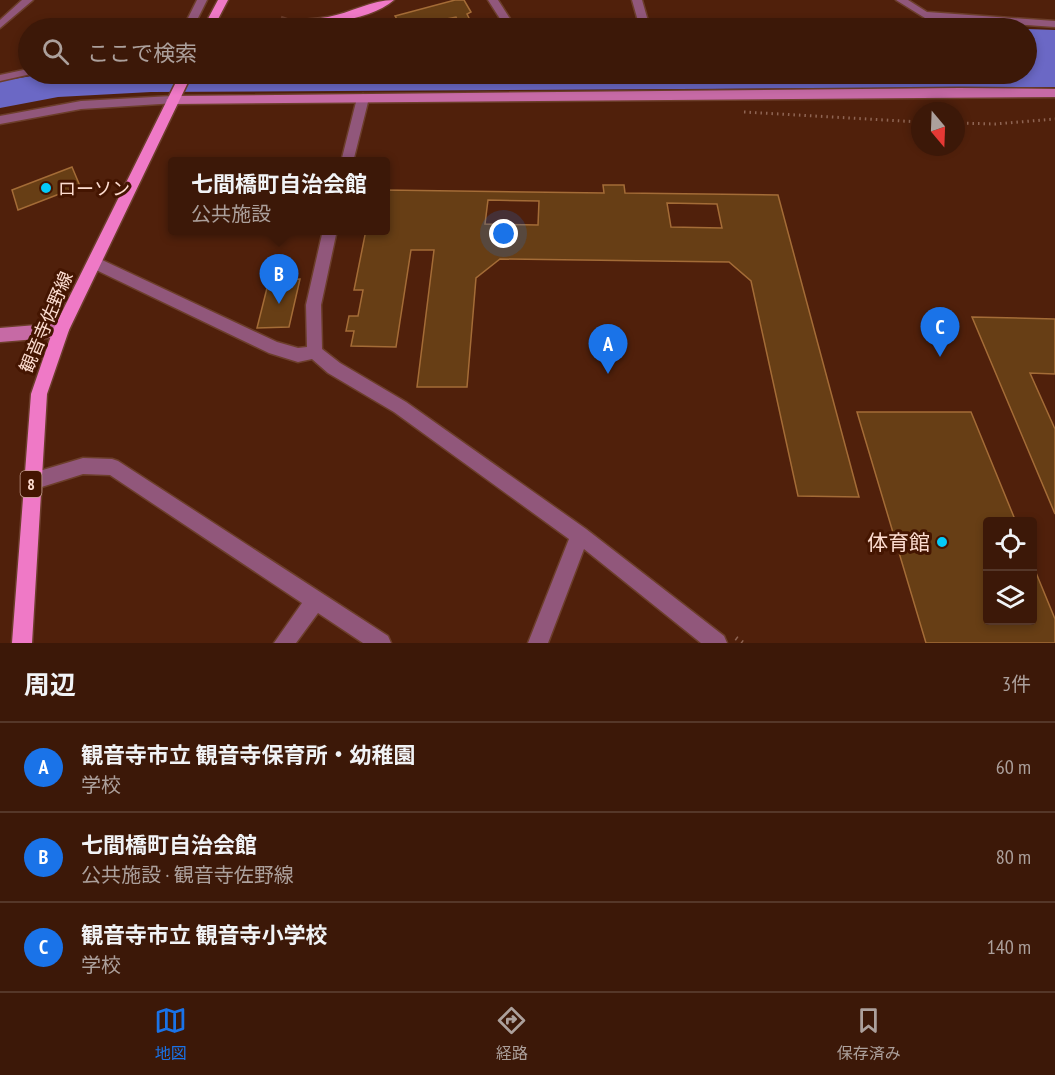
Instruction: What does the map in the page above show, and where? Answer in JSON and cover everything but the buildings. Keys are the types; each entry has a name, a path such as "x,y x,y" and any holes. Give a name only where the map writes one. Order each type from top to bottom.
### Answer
{"main road":[{"path":"213,18 223,0"},
{"path":"332,18 351,15 389,0"},
{"name":"観音寺佐野線","path":"22,643 39,394 62,330 181,84"}],"street":[{"path":"0,25 28,0"},
{"path":"193,18 202,0"},
{"path":"493,0 505,18"},
{"path":"637,0 642,18"},
{"path":"901,0 925,15 957,18"},
{"path":"1037,24 1055,24"},
{"path":"0,120 81,105 172,100 1055,93"},
{"path":"348,157 363,98"},
{"path":"329,235 312,304 311,330 315,352 334,368 400,407 580,535 717,643"},
{"path":"95,263 274,348 298,356 315,352"},
{"path":"0,335 62,330"},
{"path":"32,481 83,466 112,467 381,643"},
{"path":"538,643 580,535"},
{"path":"284,643 317,599"}],"lane":[{"path":"0,78 18,74"}],"path":[{"path":"965,123 995,124 1055,119"},
{"path":"734,636 743,643"}],"shaded area":[{"path":"1037,29 1055,30 1055,87 151,92 58,97 0,108 0,81 18,78 18,84 1037,84"}],"tunnel":[{"path":"287,18 288,14"}],"place":[{"name":"ローソン","path":"46,188"},
{"name":"七間橋町自治会館","path":"279,304"},
{"name":"観音寺市立 観音寺小学校","path":"940,357"},
{"name":"観音寺市立 観音寺保育所・幼稚園","path":"608,374"},
{"name":"体育館","path":"942,542"}]}
